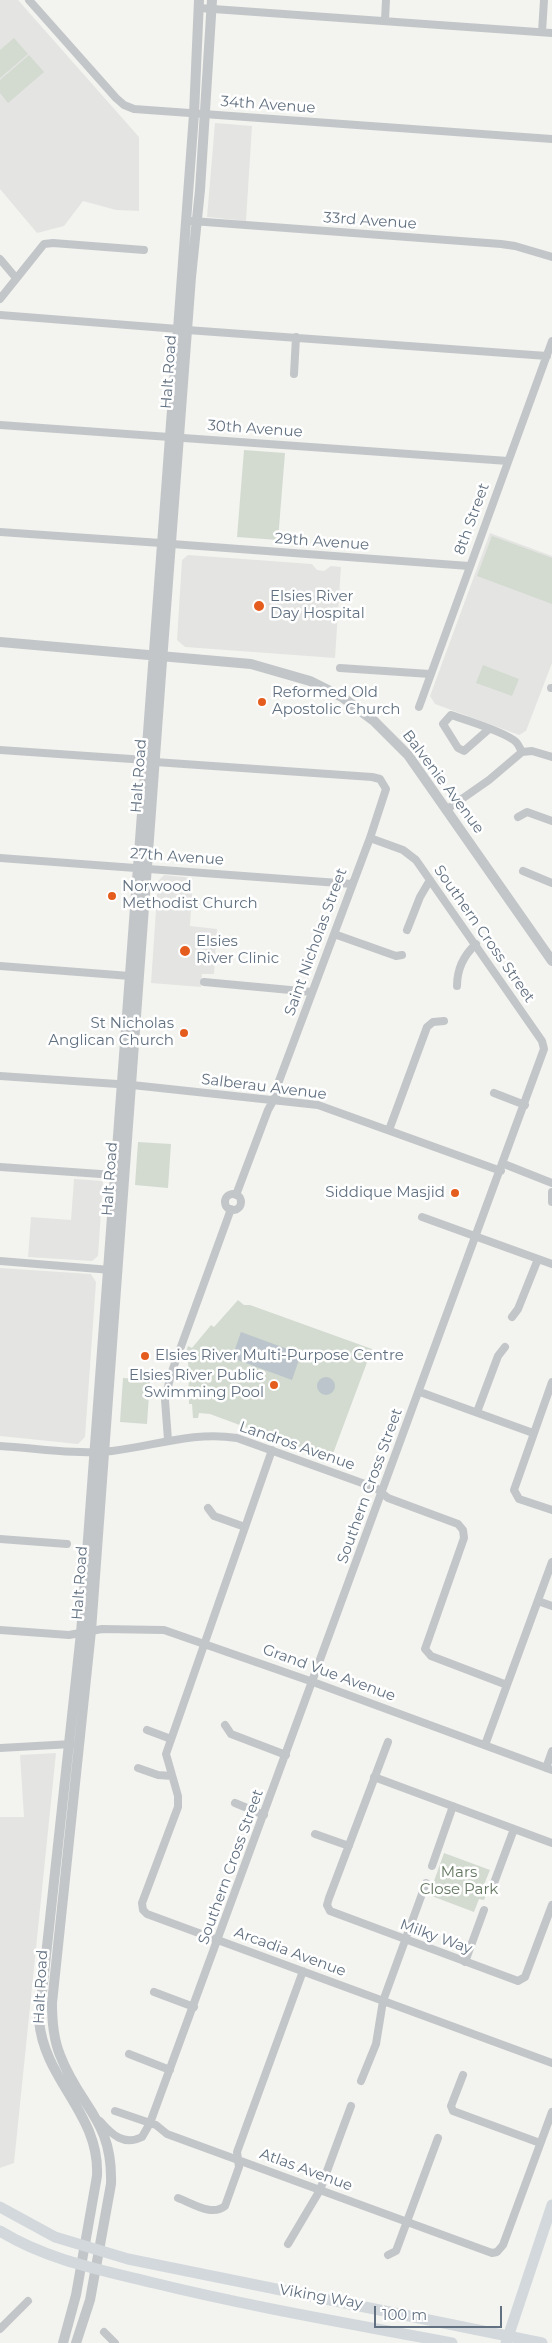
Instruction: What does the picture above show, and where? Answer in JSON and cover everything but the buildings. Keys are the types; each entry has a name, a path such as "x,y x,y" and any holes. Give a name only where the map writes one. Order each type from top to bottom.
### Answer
{"main road":[{"path":"507,2339 552,2205"},
{"name":"Viking Way","path":"0,2207 41,2231 84,2247 197,2274 507,2339 542,2343"},
{"name":"Viking Way","path":"0,2231 27,2247 96,2269 187,2291 452,2343"}],"street":[{"name":"34th Avenue","path":"30,0 124,105 134,109 552,139"},
{"path":"385,20 386,0"},
{"path":"542,32 544,0"},
{"path":"199,4 552,33"},
{"name":"Halt Road","path":"182,330 198,222 199,4"},
{"name":"Halt Road","path":"157,655 172,544 185,220 212,4"},
{"name":"33rd Avenue","path":"185,220 502,244 552,257"},
{"path":"0,299 44,244 53,243 144,250"},
{"path":"0,259 16,278"},
{"path":"0,315 547,356"},
{"path":"294,374 296,338"},
{"name":"8th Street","path":"419,706 552,341"},
{"name":"30th Avenue","path":"0,425 508,461"},
{"name":"Halt Road","path":"63,2343 75,2302 80,2265 98,2176 96,2151 86,2121 47,2056 40,2032 39,2020 74,1744 86,1632 151,761 161,543 175,438"},
{"path":"0,532 161,543"},
{"name":"29th Avenue","path":"172,544 469,566"},
{"name":"Balvenie Avenue","path":"0,642 251,664 283,672 328,690 362,711 408,755 552,961"},
{"path":"340,668 430,674"},
{"path":"488,729 464,751 458,748 443,724 451,715 488,729 512,739 517,743 522,752"},
{"path":"0,750 151,761"},
{"path":"446,810 489,780 522,752 532,751 552,757"},
{"name":"Saint Nicholas Street","path":"151,761 372,777 380,779 385,786 386,793 370,838 279,1081 278,1092 273,1100"},
{"path":"518,818 527,812 552,821"},
{"name":"Southern Cross Street","path":"93,2113 112,2134 119,2139 128,2141 142,2137 150,2123 477,1237 544,1049 542,1041 476,944 410,855 370,838"},
{"name":"27th Avenue","path":"0,858 352,884"},
{"name":"Halt Road","path":"113,1270 115,1175 127,1085 130,976 143,868"},
{"path":"522,871 552,883"},
{"path":"407,930 420,897 430,880"},
{"path":"334,934 396,956 402,955"},
{"path":"457,986 457,976 467,953 476,944"},
{"path":"0,966 130,976"},
{"path":"204,982 312,992"},
{"path":"389,1130 427,1027 433,1022 444,1021"},
{"name":"Salberau Avenue","path":"0,1076 127,1085 318,1105 502,1168 552,1183"},
{"path":"494,1093 525,1105"},
{"path":"168,1440 165,1400 171,1374 231,1210 240,1206 240,1198 236,1195 273,1100"},
{"path":"0,1167 115,1175"},
{"path":"552,1192 552,1202"},
{"path":"422,1217 552,1264"},
{"path":"512,1317 518,1309 538,1259"},
{"path":"0,1261 113,1270"},
{"path":"476,1412 498,1356 505,1347"},
{"path":"552,1382 533,1433 514,1494 519,1499 552,1510"},
{"path":"420,1392 533,1433"},
{"name":"Landros Avenue","path":"0,1446 100,1452 202,1435 220,1436 248,1441 376,1488 388,1498 458,1524 463,1530 464,1538 426,1643 426,1652 431,1656 507,1685"},
{"name":"Arcadia Avenue","path":"272,1450 166,1756 178,1796 178,1807 142,1907 147,1914 552,2063"},
{"path":"208,1508 214,1516 245,1527"},
{"path":"0,1539 67,1544"},
{"path":"485,1745 552,1562"},
{"path":"538,1601 552,1606"},
{"name":"Grand Vue Avenue","path":"0,1630 61,1634 113,1628 161,1629 205,1643 549,1769"},
{"path":"225,1725 231,1734 286,1755"},
{"path":"147,1730 171,1739"},
{"name":"Milky Way","path":"388,1742 348,1846 328,1908 334,1914 518,1981 524,1979 552,1905"},
{"path":"0,1748 74,1744"},
{"name":"Halt Road","path":"74,1744 52,2021 60,2056 107,2140 112,2169 100,2251 90,2300 76,2343"},
{"path":"549,1769 552,1751"},
{"path":"138,1768 158,1775 172,1776"},
{"path":"374,1777 552,1843"},
{"path":"235,1803 264,1815"},
{"path":"432,1866 453,1806"},
{"path":"494,1883 514,1829"},
{"path":"316,1834 348,1846"},
{"path":"361,2081 378,2039 383,2001 426,1882"},
{"path":"465,1962 484,1910"},
{"path":"178,2198 212,2211 222,2208 239,2167 237,2152 303,1971"},
{"path":"154,1992 194,2007"},
{"path":"129,2054 170,2070"},
{"path":"463,2075 451,2106 453,2111 540,2143 552,2112"},
{"path":"288,2244 320,2190 351,2106"},
{"name":"Atlas Avenue","path":"115,2111 150,2123 167,2134 495,2253 502,2248 540,2143"},
{"path":"388,2256 396,2251 438,2138"},
{"path":"0,2329 28,2301"},
{"path":"104,2332 115,2343"}],"shaded area":[{"path":"0,0 18,0 139,137 139,211 116,210 83,201 64,226 37,233 0,189"},
{"path":"215,123 252,126 246,221 207,217"},
{"path":"490,533 552,556 552,663 526,731 519,735 435,704 430,696"},
{"name":"Elsies River Day Hospital","path":"188,555 312,564 317,570 324,571 331,566 341,567 335,658 185,647 177,640 182,560"},
{"name":"Elsies River Clinic","path":"164,875 193,878 190,926 217,929 214,974 202,974 201,987 151,983 158,881"},
{"path":"74,1179 103,1181 98,1256 92,1261 28,1257 31,1217 71,1220"},
{"path":"0,1268 91,1274 96,1282 85,1437 78,1444 0,1436"},
{"path":"241,1332 301,1354 292,1380 232,1358"},
{"path":"326,1377 332,1380 335,1386 332,1392 326,1395 320,1392 317,1386 320,1380"},
{"path":"56,1753 14,2163 0,2168 0,1817 24,1817 20,1755"}],"green space":[{"path":"14,38 28,54 0,78 0,50"},
{"path":"29,55 44,72 8,103 0,93 0,80"},
{"path":"244,450 285,453 278,540 237,537"},
{"path":"492,536 552,558 552,604 477,576"},
{"path":"483,665 519,679 512,696 476,683"},
{"path":"138,1142 171,1144 168,1188 135,1185"},
{"name":"Elsies River Public Swimming Pool","path":"238,1300 244,1305 250,1305 372,1349 331,1459 210,1414 199,1413 198,1418 193,1418 192,1404 189,1404 188,1358 184,1357 188,1346 192,1348 211,1325 214,1327"},
{"path":"123,1378 150,1380 147,1424 120,1422"},
{"name":"Mars Close Park","path":"444,1853 490,1870 483,1887 488,1889 484,1900 479,1899 474,1912 429,1895"}],"place":[{"name":"Elsies River Day Hospital","path":"259,606"},
{"name":"Reformed Old Apostolic Church","path":"262,702"},
{"name":"Norwood Methodist Church","path":"112,896"},
{"name":"Elsies River Clinic","path":"185,951"},
{"name":"St Nicholas Anglican Church","path":"184,1033"},
{"name":"Siddique Masjid","path":"455,1193"},
{"name":"Elsies River Multi-Purpose Centre","path":"145,1356"},
{"name":"Elsies River Public Swimming Pool","path":"274,1385"}]}
